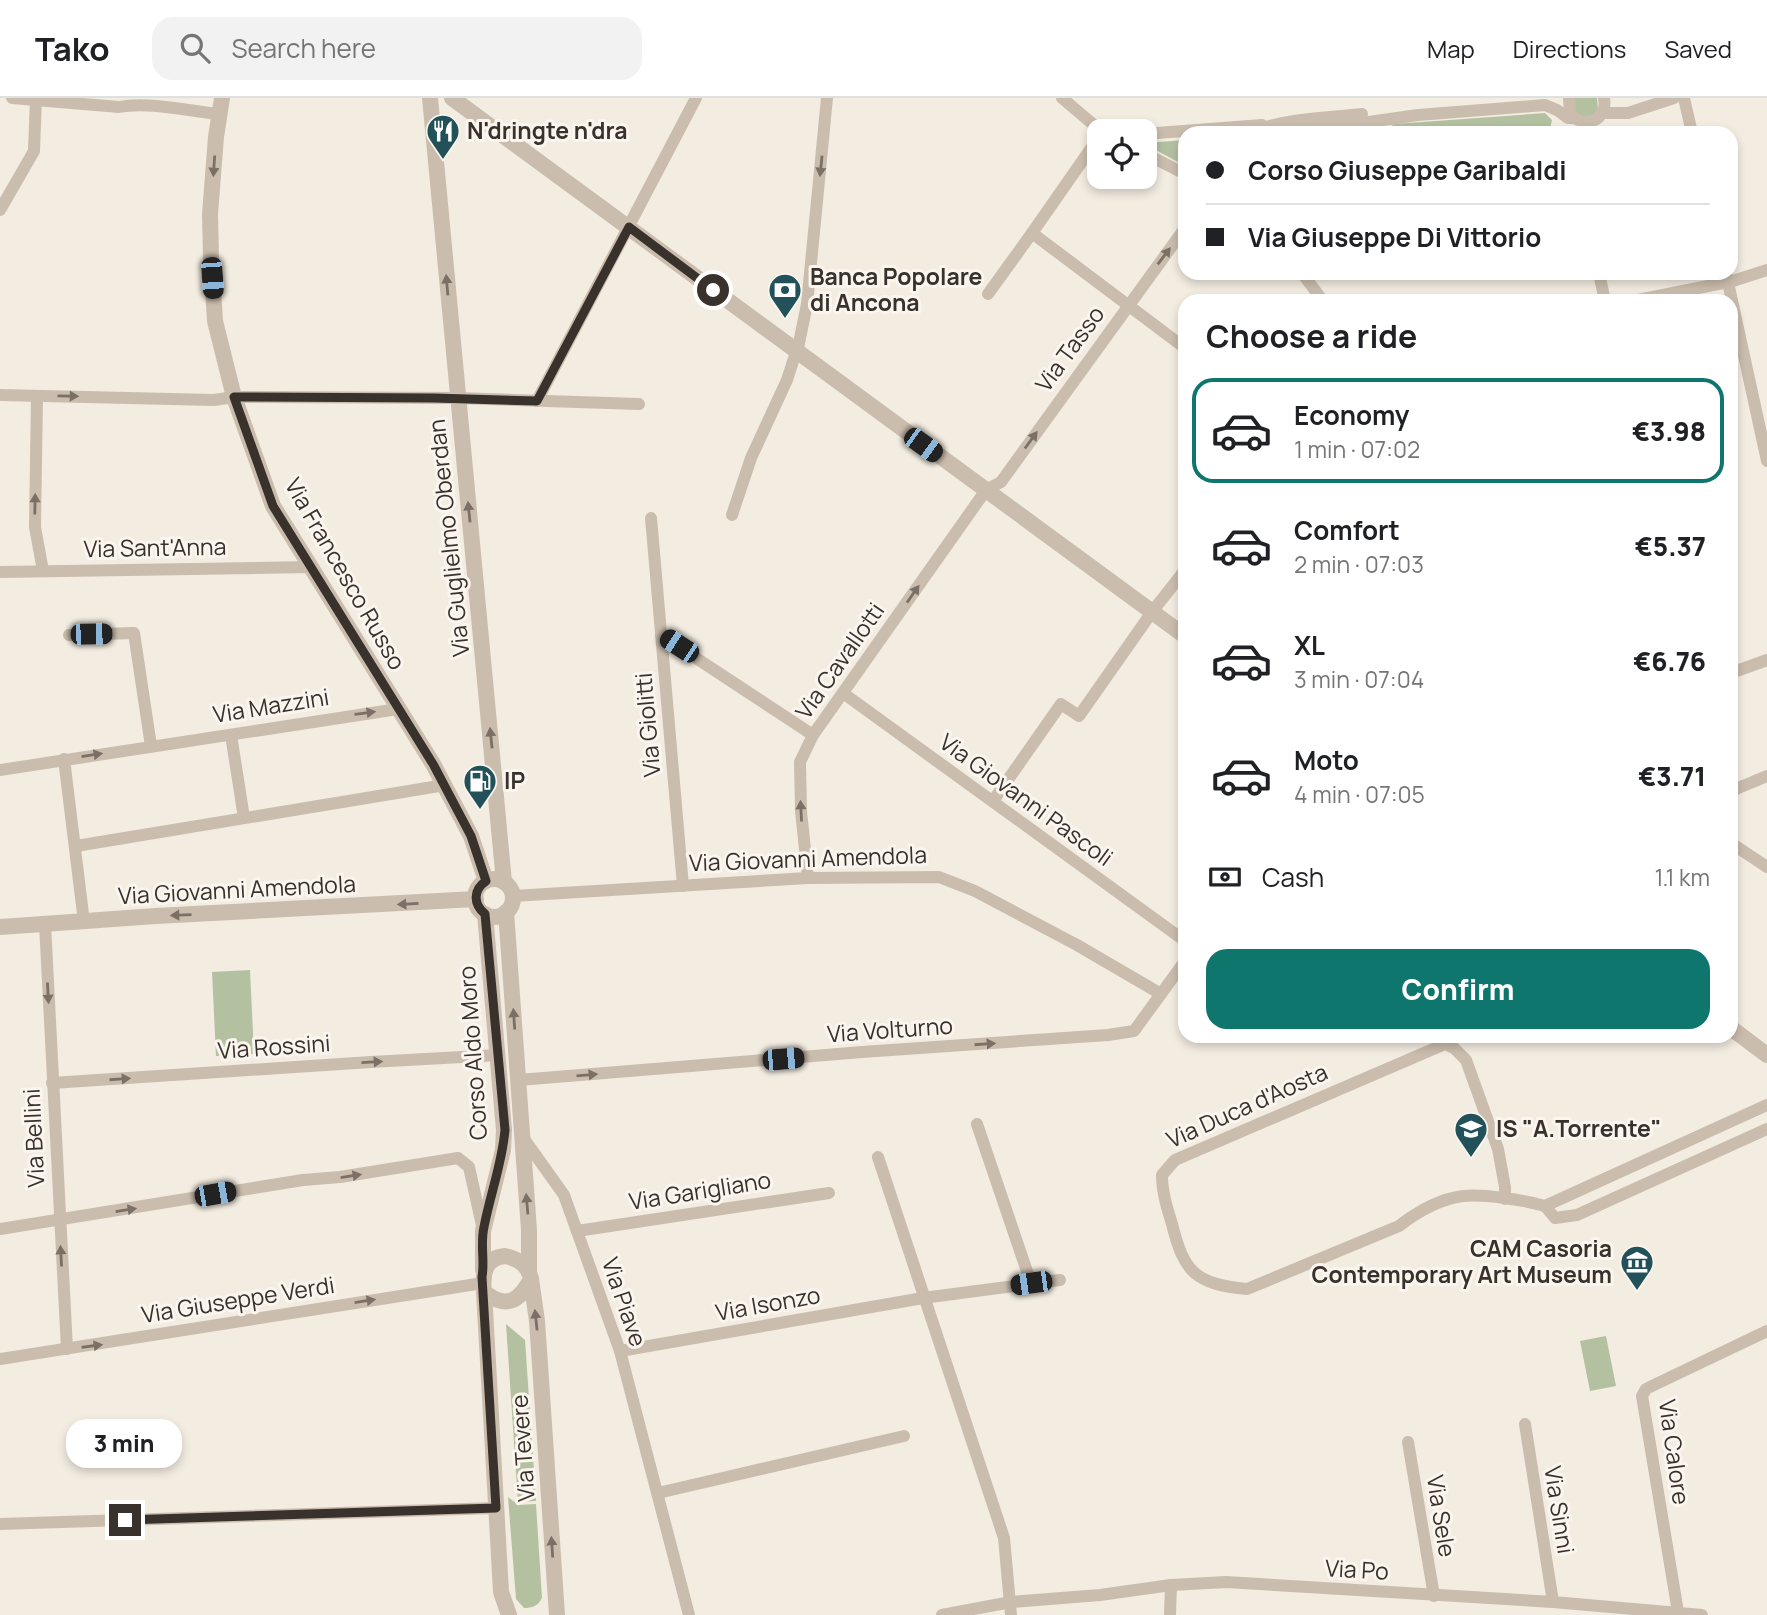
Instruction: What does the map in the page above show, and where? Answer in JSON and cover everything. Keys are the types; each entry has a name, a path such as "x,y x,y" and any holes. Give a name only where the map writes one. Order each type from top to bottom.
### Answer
{"street":[{"path":"12,98 119,107 130,104 220,106"},
{"name":"Via Guglielmo Oberdan","path":"430,98 504,882"},
{"path":"452,98 1178,631"},
{"path":"537,401 695,98"},
{"path":"732,515 751,458 797,353 807,304 827,98"},
{"path":"1062,98 1087,119"},
{"path":"1299,126 1396,110 1530,98"},
{"path":"1569,98 1568,109 1574,118"},
{"path":"1590,126 1599,117 1604,98"},
{"path":"1303,126 1545,104 1567,118 1585,123 1674,98"},
{"path":"1684,98 1690,126"},
{"path":"0,210 34,151 36,99"},
{"name":"Via Francesco Russo","path":"220,106 210,214 211,270 215,321 234,397 273,506 445,785 471,836 486,881"},
{"path":"1157,133 1178,132"},
{"path":"988,294 1087,154"},
{"path":"1157,160 1178,170"},
{"path":"1032,233 1178,343"},
{"name":"Via Tasso","path":"986,491 1001,481 1178,237"},
{"path":"1738,275 1767,270"},
{"path":"1660,294 1715,280"},
{"path":"1738,328 1767,461"},
{"path":"0,396 214,400 234,397 457,398 639,404"},
{"path":"37,396 34,527 43,571"},
{"name":"Via Cavallotti","path":"808,878 801,811 800,762 813,735 986,491"},
{"name":"Via Giolitti","path":"651,519 683,886"},
{"name":"Via Sant'Anna","path":"0,572 311,567"},
{"path":"993,801 1061,704 1079,716 1178,579"},
{"path":"69,635 134,633 151,746"},
{"path":"661,635 813,735"},
{"path":"1738,670 1767,660"},
{"name":"Via Giovanni Pascoli","path":"843,693 1178,935"},
{"name":"Via Mazzini","path":"0,770 330,717 398,709"},
{"path":"231,735 244,818"},
{"path":"64,759 84,922"},
{"path":"1738,788 1767,776"},
{"path":"76,846 445,785"},
{"path":"471,836 499,826"},
{"path":"1738,848 1767,867"},
{"name":"Via Giovanni Amendola","path":"513,897 808,878 939,877 986,897 1077,945 1161,994"},
{"path":"492,879 504,882 513,897 512,902 506,912 495,916 485,914 476,899 477,890 492,879"},
{"name":"Via Giovanni Amendola","path":"0,927 476,899"},
{"name":"Corso Aldo Moro","path":"506,912 522,1136"},
{"name":"Corso Aldo Moro","path":"485,914 505,1130 503,1150 483,1231 483,1282 501,1591 510,1613"},
{"name":"Via Bellini","path":"45,925 67,1349"},
{"name":"Via Volturno","path":"519,1080 1134,1031 1178,971"},
{"path":"1738,1033 1767,1055"},
{"name":"Via Duca d'Aosta","path":"1505,1199 1498,1149 1466,1060 1454,1048 1445,1044 1175,1160 1163,1175 1163,1189 1185,1264 1199,1277 1222,1286 1247,1289 1399,1226 1413,1215 1437,1204 1464,1196 1526,1201 1545,1206 1555,1218 1577,1215 1767,1129"},
{"name":"Via Rossini","path":"52,1083 498,1055"},
{"path":"1545,1206 1767,1105"},
{"path":"977,1124 1031,1283"},
{"name":"Via Piave","path":"522,1136 564,1195 620,1351 689,1615"},
{"name":"Via Tevere","path":"522,1136 530,1275 538,1334 553,1612"},
{"path":"878,1157 1004,1538 1011,1609"},
{"path":"0,1229 458,1158 469,1167 483,1231"},
{"name":"Via Garigliano","path":"577,1231 829,1193"},
{"path":"505,1256 518,1260 530,1275 524,1293 515,1300 502,1301 483,1282 497,1257 505,1256"},
{"name":"Via Isonzo","path":"620,1351 923,1298 1060,1280"},
{"name":"Via Giuseppe Verdi","path":"0,1359 483,1282"},
{"name":"Via Calore","path":"1678,1612 1642,1396 1646,1389 1767,1331"},
{"name":"Via Sinni","path":"1525,1424 1553,1602"},
{"path":"657,1493 904,1436"},
{"name":"Via Sele","path":"1408,1442 1434,1596"},
{"path":"0,1524 496,1508"},
{"name":"Via Po","path":"942,1615 1011,1609 1171,1585 1226,1582 1553,1602 1702,1615"},
{"path":"1170,1615 1171,1585"},
{"path":"1536,1601 1536,1615"}],"green space":[{"path":"1575,98 1597,98 1598,110 1592,116 1580,116 1574,110"},
{"path":"1545,113 1552,120 1551,126 1391,126"},
{"path":"1178,141 1178,162 1157,151 1157,142"},
{"path":"250,970 254,1054 216,1056 212,972"},
{"path":"506,1324 525,1340 536,1501 518,1502"},
{"path":"1606,1336 1616,1386 1590,1391 1580,1341"},
{"path":"508,1497 518,1505 536,1504 542,1598 537,1605 530,1608 524,1608 516,1599"}],"place":[{"name":"N'dringte n'dra","path":"443,161"},
{"name":"Banca Popolare di Ancona","path":"785,320"},
{"name":"IP","path":"480,811"},
{"name":"IS \"A.Torrente\"","path":"1471,1159"},
{"name":"CAM Casoria Contemporary Art Museum","path":"1637,1292"}],"route":[{"path":"125,1520 496,1508 482,1249 483,1231 503,1150 505,1130 485,914 479,908 475,896 486,881 471,836 433,764 273,506 234,397 537,401 629,227 713,290"}]}
